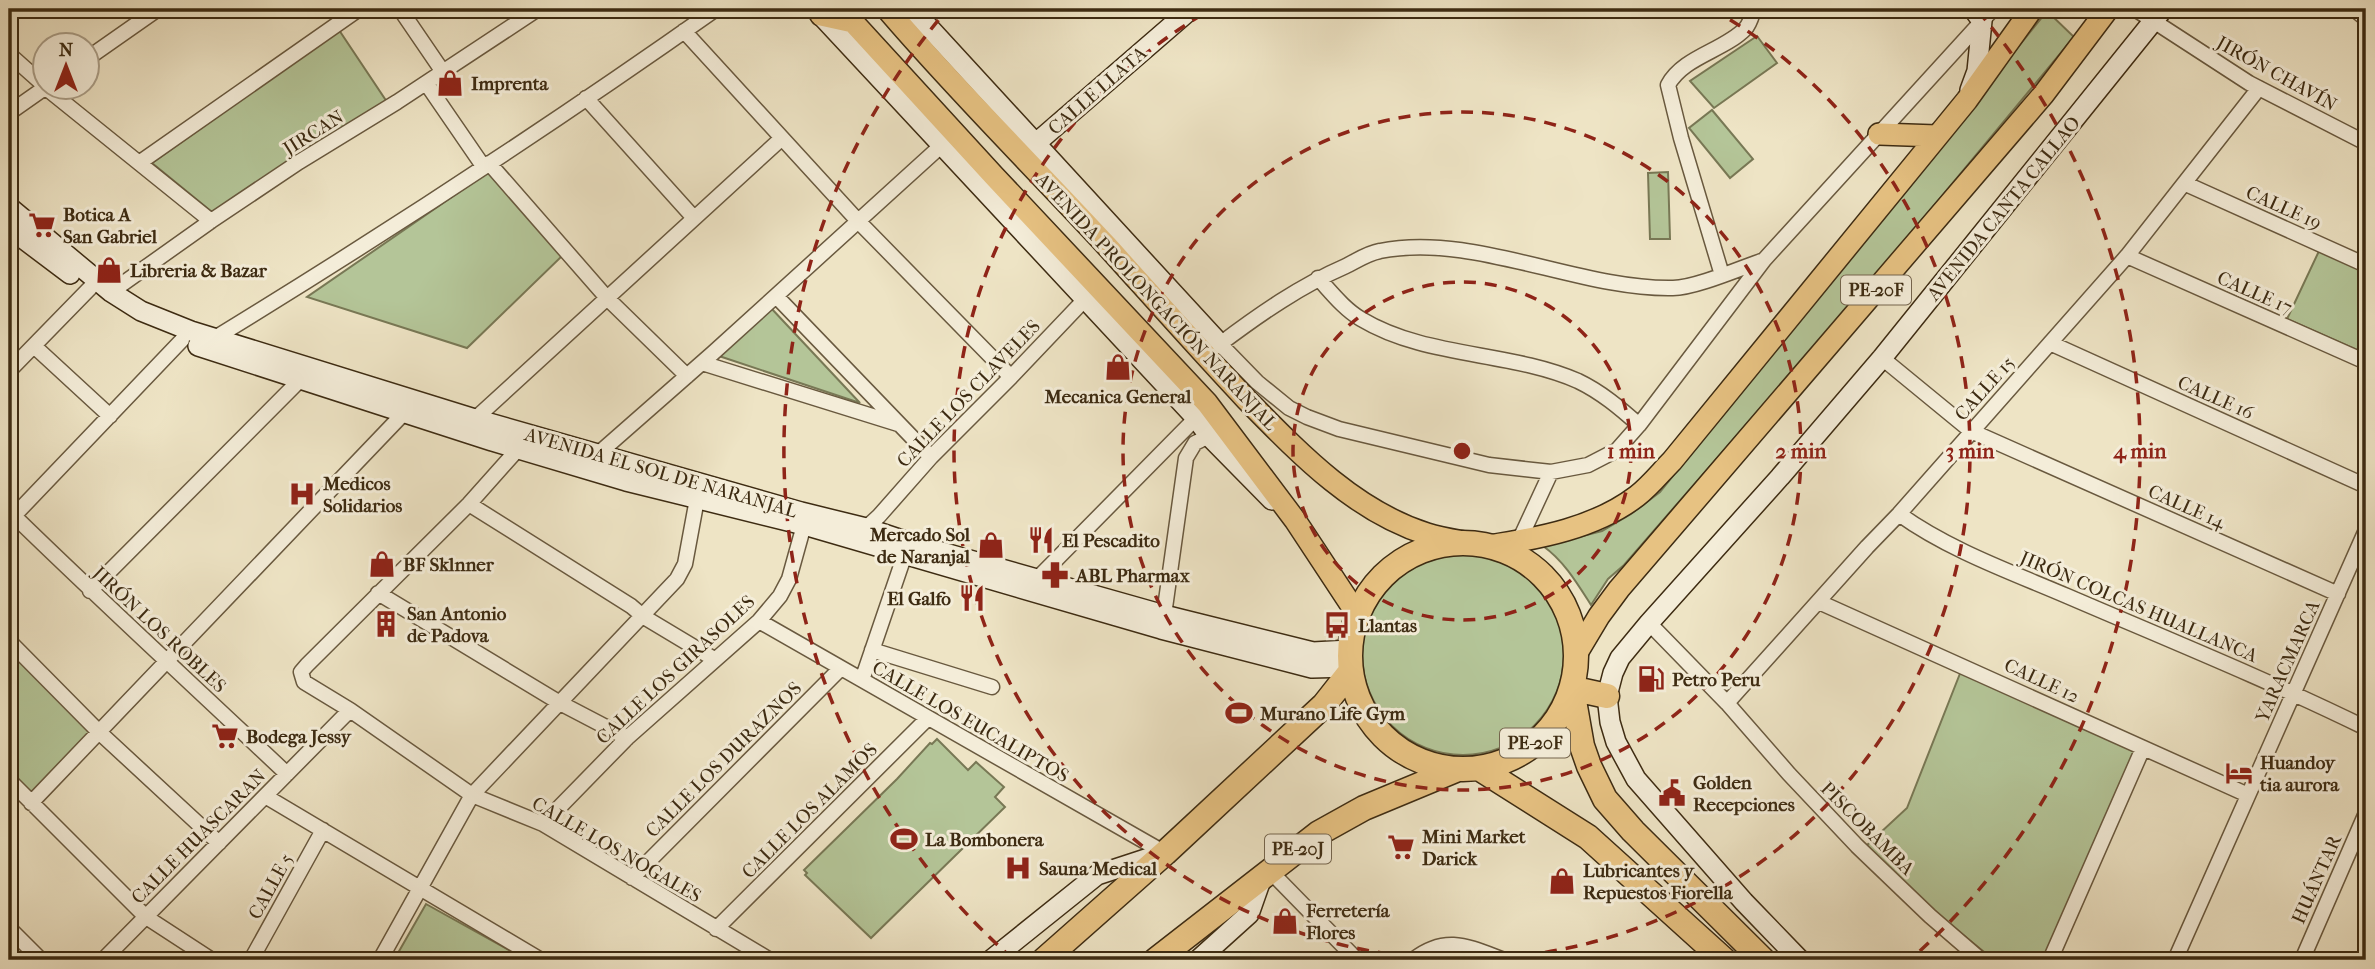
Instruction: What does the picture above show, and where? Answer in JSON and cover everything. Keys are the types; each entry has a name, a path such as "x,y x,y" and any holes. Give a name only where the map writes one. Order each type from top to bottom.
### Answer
{"highway":[{"name":"PE-20F","path":"1349,663 1357,614 1374,585 1399,562 1430,547 1464,542 1489,545 1516,556 1540,574 1559,596 1572,622 1578,651 1574,692 1561,717 1535,743 1503,761 1469,769"},
{"path":"1349,663 1359,702 1375,729 1399,750 1427,763 1469,769 1588,837 1724,960"},
{"path":"1044,960 1165,853 1324,705 1349,663"},
{"path":"1607,696 1574,692 1582,746 1605,799 1633,831 1763,960"},
{"name":"PE-20J","path":"1156,960 1319,834 1351,814 1406,789 1469,769"}],"main road":[{"name":"AVENIDA PROLONGACIÓN NARANJAL","path":"887,9 1200,352 1294,448 1337,486 1397,522 1427,534 1464,542"},
{"name":"PE-20F","path":"1489,545 1558,532 1606,516 1639,495 1672,461 1967,100 2032,9"},
{"name":"AVENIDA CANTA CALLAO","path":"1578,651 1619,589 2043,95 2108,9"},
{"name":"AVENIDA PROLONGACIÓN NARANJAL","path":"833,14 1091,292 1208,402 1295,520 1357,614"},
{"path":"1879,134 1937,136"}],"street":[{"path":"102,48 158,9"},
{"path":"139,163 359,9"},
{"path":"400,9 443,72"},
{"name":"JIRCAN","path":"111,292 211,221 538,9"},
{"path":"215,338 299,287 716,9"},
{"name":"AVENIDA PROLONGACIÓN NARANJAL","path":"912,9 1220,344"},
{"name":"CALLE LLATA","path":"1035,144 1191,9"},
{"path":"1722,275 1668,85 1674,75 1743,30 1754,9"},
{"name":"JIRÓN CHAVÍN","path":"2135,9 2158,15 2259,88 2366,143"},
{"path":"2354,9 2366,19"},
{"path":"1764,260 1676,288 1628,286 1464,252 1419,247 1378,251 1318,278 1276,303 1220,344 1257,382 1289,408 1339,429 1499,466 1550,472 1588,465 1617,450 1639,425 1764,260 1879,134 1983,13"},
{"path":"1967,100 1977,71 1983,13"},
{"name":"AVENIDA PROLONGACIÓN NARANJAL","path":"833,14 942,145 1091,292 1209,436 1263,493 1295,520"},
{"name":"AVENIDA CANTA CALLAO","path":"1607,696 1620,658 1882,358 2158,15"},
{"path":"684,31 858,220 1011,377"},
{"path":"9,54 32,75"},
{"path":"426,83 486,164 607,298 687,376"},
{"name":"CALLE 15","path":"1727,703 1899,514 2127,256 2259,88"},
{"path":"9,113 32,97"},
{"path":"586,97 694,218"},
{"path":"64,102 211,221"},
{"path":"475,419 782,138"},
{"path":"594,462 942,145"},
{"name":"CALLE 19","path":"2186,184 2366,265"},
{"name":"AVENIDA EL SOL DE NARANJAL","path":"9,207 111,292 141,311 215,338 475,419 697,499 804,525 1161,629 1312,668 1349,663"},
{"name":"AVENIDA EL SOL DE NARANJAL","path":"9,228 124,316 183,341 300,380 518,449 594,462 866,528 920,546 1164,615 1349,663"},
{"name":"CALLE 17","path":"2127,256 2366,362"},
{"path":"1318,278 1358,318 1384,331 1553,372 1579,382 1615,403 1639,425"},
{"path":"9,371 89,288"},
{"name":"CALLE LOS CLAVELES","path":"866,528 1091,292"},
{"path":"776,296 931,457"},
{"path":"10,516 183,341"},
{"name":"CALLE 16","path":"2050,343 2366,486"},
{"path":"34,346 110,416"},
{"name":"CALLE 14","path":"1882,358 1971,431 2338,594"},
{"path":"702,363 900,425"},
{"path":"89,590 300,380"},
{"path":"31,803 404,413"},
{"path":"1038,578 1196,418"},
{"path":"1164,615 1186,458 1195,443 1209,436"},
{"path":"518,449 469,504 378,593 560,704 626,738"},
{"path":"1519,541 1550,472"},
{"path":"380,960 472,795 644,617 677,579 685,564 697,499"},
{"path":"469,504 714,659"},
{"name":"JIRÓN COLCAS HUALLANCA","path":"1899,514 1923,531 1998,566 2294,693 2366,728"},
{"name":"JIRÓN LOS ROBLES","path":"10,516 287,774"},
{"name":"CALLE LOS GIRASOLES","path":"543,824 626,738 758,621 780,596 789,579 804,525"},
{"name":"YARACMARCA","path":"2175,960 2366,530"},
{"path":"862,680 905,554"},
{"name":"CALLE LOS NOGALES","path":"378,593 301,672 304,682 349,709 472,795 543,824 769,960"},
{"name":"CALLE 12","path":"1819,601 2248,795"},
{"name":"CALLE LOS EUCALIPTOS","path":"758,621 1165,853"},
{"name":"PISCOBAMBA","path":"1649,623 1727,703 1857,846 1930,916 1981,960"},
{"path":"9,641 99,732 219,843"},
{"path":"872,650 992,687"},
{"name":"CALLE LOS DURAZNOS","path":"632,878 841,668"},
{"path":"1607,696 1616,742 1636,779 1744,902 1800,960"},
{"name":"CALLE HUASCARAN","path":"103,960 349,709"},
{"name":"CALLE LOS ALAMOS","path":"716,929 928,718"},
{"path":"2050,960 2143,748"},
{"path":"9,780 146,917 212,960"},
{"path":"265,796 541,960"},
{"name":"HUÁNTAR","path":"2301,960 2366,813"},
{"name":"CALLE 5","path":"251,960 323,830"},
{"path":"991,960 1097,875 1165,853"},
{"path":"1200,960 1250,914 1266,874 1357,960"},
{"path":"9,928 41,960"},
{"path":"1413,960 1434,947 1451,943 1504,960"}],"green space":[{"path":"2047,11 2074,37 1878,273 1624,565 1608,579 1591,605 1564,565 1543,546 1602,531 1660,492"},
{"path":"339,30 387,102 212,212 152,163"},
{"path":"1757,36 1777,63 1714,108 1690,81"},
{"path":"1712,110 1753,159 1730,178 1689,128"},
{"path":"488,172 562,256 467,348 307,297"},
{"path":"1668,172 1670,239 1650,239 1648,173"},
{"path":"2319,251 2366,271 2366,354 2287,319"},
{"path":"771,308 860,403 719,356"},
{"path":"1463,553 1502,561 1519,570 1534,583 1547,598 1556,615 1564,654 1556,693 1547,710 1534,725 1519,738 1502,747 1463,755 1424,747 1407,738 1392,725 1379,710 1370,693 1362,654 1370,615 1379,598 1392,583 1407,570 1424,561"},
{"path":"9,648 91,731 31,795 9,772"},
{"path":"1961,671 2135,751 2043,960 1994,960 1936,913 1866,846 1907,808"},
{"name":"La Bombonera","path":"937,739 968,770 976,762 1004,787 995,797 1005,807 871,938 805,875 807,873 804,870"},
{"path":"426,904 527,960 394,960"}],"place":[{"name":"Imprenta","path":"450,83"},
{"name":"Botica A San Gabriel","path":"42,225"},
{"name":"Libreria & Bazar","path":"109,270"},
{"name":"Mecanica General","path":"1118,367"},
{"name":"Medicos Solidarios","path":"302,494"},
{"name":"El Pescadito","path":"1041,540"},
{"name":"Mercado Sol de Naranjal","path":"991,545"},
{"name":"BF Sklnner","path":"382,564"},
{"name":"ABL Pharmax","path":"1055,575"},
{"name":"El Galfo","path":"972,598"},
{"name":"San Antonio de Padova","path":"386,624"},
{"name":"Llantas","path":"1337,625"},
{"name":"Petro Peru","path":"1651,679"},
{"name":"Murano Life Gym","path":"1239,713"},
{"name":"Bodega Jessy","path":"225,736"},
{"name":"Huandoy tia aurora","path":"2239,773"},
{"name":"Golden Recepciones","path":"1672,793"},
{"name":"La Bombonera","path":"904,839"},
{"name":"Mini Market Darick","path":"1401,847"},
{"name":"Sauna Medical","path":"1018,868"},
{"name":"Lubricantes y Repuestos Fiorella","path":"1562,881"},
{"name":"Ferretería Flores","path":"1285,921"}]}
